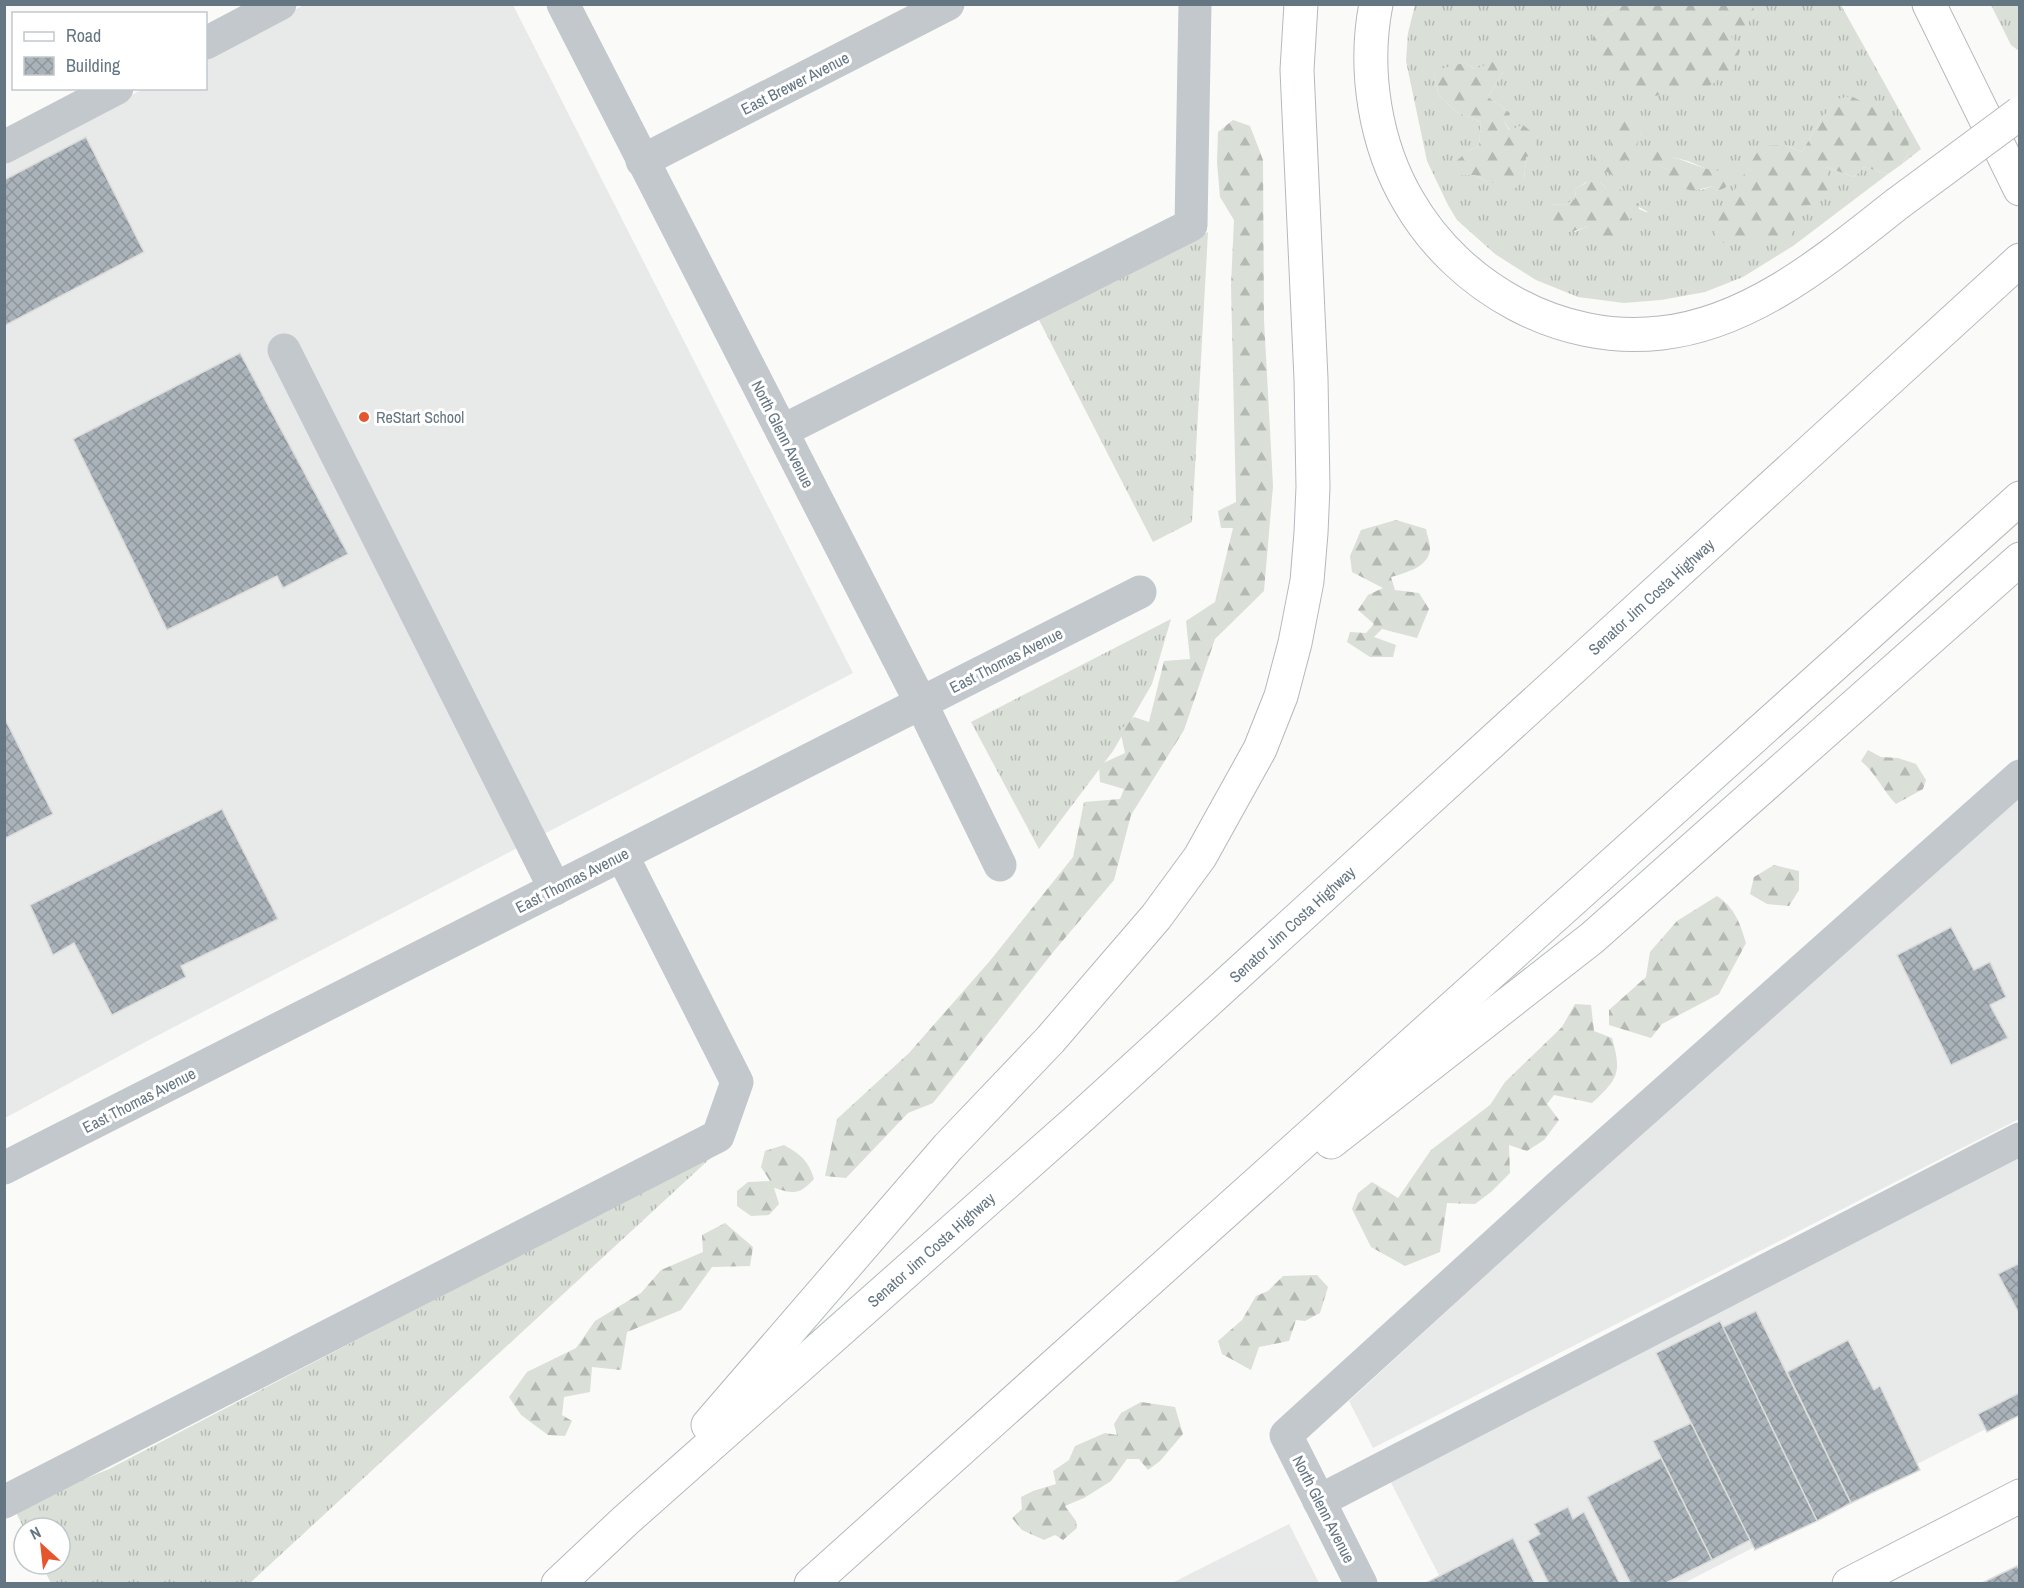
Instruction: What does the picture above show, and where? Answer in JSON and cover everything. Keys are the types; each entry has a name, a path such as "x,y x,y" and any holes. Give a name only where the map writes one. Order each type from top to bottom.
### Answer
{"main road":[{"path":"626,1520 948,1147 1050,1040 1156,917 1200,856 1260,749 1281,696 1295,643 1307,581 1311,533 1313,487 1311,379 1297,70 1301,4"},
{"path":"1376,4 1372,37 1375,107 1388,154 1409,202 1432,235 1461,266 1501,297 1536,315 1575,328 1616,335 1661,333 1711,322 1788,285 2019,113"},
{"path":"1929,4 2019,189"},
{"name":"Senator Jim Costa Highway","path":"558,1584 626,1520 1092,1107 2019,260"},
{"path":"811,1584 2014,502"},
{"path":"1089,1333 1592,938 2019,559"},
{"path":"1849,1584 1892,1574 2019,1496"}],"street":[{"path":"207,42 280,4"},
{"name":"North Glenn Avenue","path":"563,4 921,703 1000,865"},
{"name":"East Brewer Avenue","path":"642,160 948,4"},
{"path":"782,431 1191,225 1195,4"},
{"path":"4,147 113,90"},
{"path":"284,350 555,889"},
{"name":"East Thomas Avenue","path":"4,1168 1140,592"},
{"name":"North Glenn Avenue","path":"1361,1584 1286,1435 1564,1181 2019,776"},
{"path":"4,1502 717,1136 736,1082 622,855"},
{"path":"1319,1501 2019,1139"}],"shaded area":[{"name":"ReStart School","path":"304,5 513,5 853,673 149,1040 5,1118 5,161 141,90 207,90 207,55"},
{"path":"2019,764 2019,1119 1373,1448 1349,1401 1498,1264"},
{"path":"2019,1153 2019,1412 1684,1583 1443,1583 1387,1475"},
{"path":"1289,1524 1319,1583 1172,1583"}],"green space":[{"path":"1415,5 1624,5 1600,16 1728,31 1754,9 1752,5 1841,5 1921,149 1902,164 1909,151 1838,99 1820,121 1802,152 1785,145 1787,207 1826,167 1854,177 1864,167 1888,174 1793,246 1743,277 1705,292 1661,300 1624,303 1578,297 1536,280 1495,254 1457,220 1427,161 1406,61 1408,33","holes":["1464,63 1475,69 1503,72 1488,97 1510,113 1503,119 1526,157 1524,180 1486,181 1475,175 1461,174 1468,151 1479,146 1481,122 1457,112 1439,96 1434,75","1641,132 1635,150 1625,158 1616,177 1604,168 1612,146","1671,157 1688,161 1714,172 1725,188 1717,191 1713,186 1701,190 1648,160","1586,182 1600,182 1607,189 1648,212 1631,217 1626,223 1588,226 1575,232 1551,204 1565,205 1575,199 1576,189"]},
{"path":"1624,5 1752,5 1754,9 1745,31 1728,31 1740,51 1733,70 1706,88 1648,97 1604,70 1592,41 1600,16"},
{"path":"1991,5 2019,5 2019,51 2011,45"},
{"path":"1495,61 1503,72 1488,97 1510,113 1508,119 1503,119 1509,130 1523,125 1535,135 1536,154 1526,157 1524,180 1516,188 1486,181 1475,175 1461,175 1454,163 1468,151 1479,146 1481,122 1457,112 1439,96 1434,75 1440,69 1464,63 1475,69"},
{"path":"1851,96 1901,122 1908,132 1909,151 1902,164 1888,174 1864,167 1854,177 1826,167 1831,189 1811,205 1788,207 1799,221 1785,244 1753,237 1717,244 1713,226 1761,146 1785,145 1802,152 1820,121 1837,99"},
{"path":"1233,120 1250,126 1263,160 1264,320 1273,486 1264,591 1215,639 1184,730 1131,815 1114,880 1054,951 933,1103 908,1113 846,1178 825,1176 837,1119 909,1053 989,962 1073,857 1084,802 1120,799 1124,789 1100,782 1099,765 1125,753 1120,730 1134,717 1149,722 1164,661 1190,659 1186,621 1215,602 1233,528 1221,528 1218,511 1236,502 1231,285 1234,220 1220,197 1217,162 1218,132"},
{"path":"1630,121 1641,132 1636,150 1638,156 1630,163 1625,159 1622,174 1615,177 1593,163 1595,148 1611,146 1610,134 1620,122"},
{"path":"1664,143 1671,157 1705,168 1724,171 1729,180 1725,188 1717,191 1713,186 1693,191 1671,185 1667,178 1668,170 1647,160 1643,152 1653,144"},
{"path":"1587,182 1600,182 1607,189 1620,189 1628,200 1634,200 1639,204 1639,209 1648,213 1647,217 1641,221 1631,218 1626,223 1624,239 1606,245 1596,241 1588,226 1569,232 1549,230 1542,218 1544,210 1551,204 1565,205 1575,199 1576,189"},
{"path":"1208,232 1192,522 1153,542 1038,318"},
{"path":"1396,520 1426,529 1430,548 1426,560 1416,568 1391,577 1395,590 1419,593 1429,609 1417,638 1382,629 1374,637 1396,645 1393,657 1370,657 1347,642 1350,632 1366,633 1374,624 1358,610 1368,595 1383,588 1352,572 1350,556 1361,530"},
{"path":"1171,619 1152,684 1113,751 1039,849 971,722"},
{"path":"1868,750 1881,757 1898,758 1916,764 1926,780 1923,789 1896,804 1861,761"},
{"path":"1774,865 1799,871 1799,890 1789,906 1767,904 1750,894 1754,877"},
{"path":"1717,896 1736,917 1746,943 1719,994 1662,1024 1651,1038 1609,1025 1609,1010 1646,977 1650,952 1677,921"},
{"path":"1575,1004 1591,1005 1594,1031 1612,1038 1617,1068 1616,1075 1608,1088 1592,1103 1554,1095 1547,1104 1559,1120 1544,1140 1527,1151 1509,1145 1510,1173 1475,1204 1447,1203 1440,1252 1405,1266 1371,1247 1352,1209 1358,1193 1372,1182 1398,1198 1431,1150 1490,1105 1505,1082 1562,1027"},
{"path":"784,1145 803,1159 814,1179 796,1192 774,1188 779,1204 769,1215 751,1216 737,1206 737,1191 748,1182 770,1181 761,1167 765,1151"},
{"path":"716,1153 250,1583 51,1583 47,1576 72,1576 72,1516 18,1516 14,1508 109,1469"},
{"path":"725,1223 753,1247 750,1266 712,1267 681,1310 627,1332 621,1370 592,1367 590,1392 564,1397 562,1415 572,1421 565,1436 548,1435 521,1415 509,1397 527,1372 576,1348 595,1321 641,1293 661,1270 703,1252 702,1235"},
{"path":"1317,1275 1328,1287 1320,1313 1305,1321 1296,1320 1289,1341 1259,1347 1251,1370 1222,1354 1218,1341 1242,1320 1256,1296 1268,1291 1283,1276"},
{"path":"1141,1402 1175,1407 1183,1434 1160,1461 1148,1470 1139,1459 1127,1459 1111,1481 1084,1498 1065,1506 1076,1521 1077,1528 1063,1540 1055,1535 1044,1540 1022,1530 1012,1518 1022,1509 1021,1497 1056,1484 1053,1471 1069,1460 1075,1446 1105,1433 1117,1435 1114,1424 1121,1413"}],"building":[{"path":"86,137 144,252 4,326 4,180"},
{"path":"240,353 348,554 283,588 277,576 167,630 73,439"},
{"path":"4,717 53,814 4,839"},
{"path":"222,809 278,919 181,966 186,977 112,1015 74,943 53,955 30,905"},
{"path":"1951,927 1974,970 1990,962 2006,997 1990,1005 2008,1038 1951,1065 1897,955"},
{"path":"2020,1263 2020,1315 1998,1274"},
{"path":"1756,1311 1851,1503 1817,1521 1723,1327"},
{"path":"1720,1321 1817,1521 1755,1550 1656,1353"},
{"path":"1848,1340 1874,1390 1880,1386 1920,1470 1851,1503 1787,1372"},
{"path":"2019,1393 2020,1415 1987,1432 1978,1414"},
{"path":"1691,1423 1750,1540 1712,1560 1653,1441"},
{"path":"1661,1458 1712,1560 1664,1584 1631,1584 1587,1497"},
{"path":"1568,1507 1573,1519 1584,1512 1620,1584 1549,1584 1528,1541 1540,1534 1534,1524"},
{"path":"1513,1538 1535,1584 1424,1584"},
{"path":"2017,1566 2020,1571 2020,1584 1980,1584"}],"place":[{"name":"ReStart School","path":"364,417"}]}
